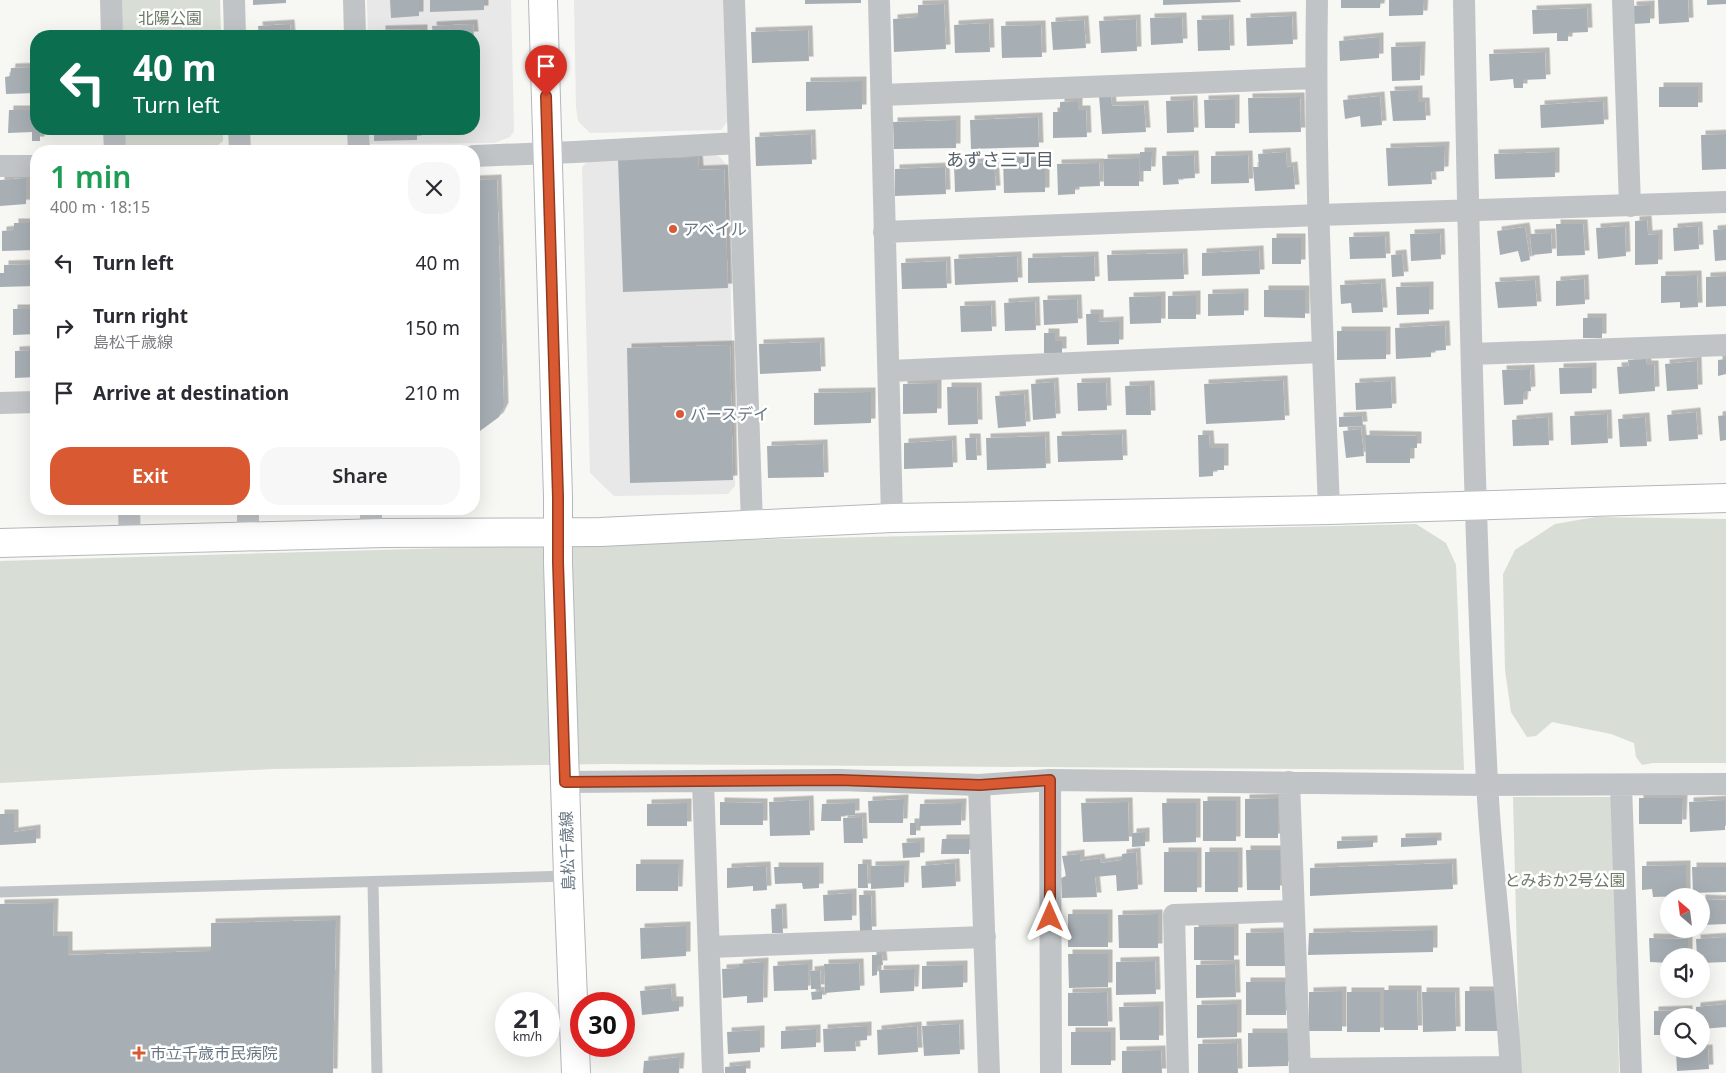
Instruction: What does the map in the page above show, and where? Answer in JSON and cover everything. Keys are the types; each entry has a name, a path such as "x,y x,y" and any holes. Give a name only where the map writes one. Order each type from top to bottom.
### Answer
{"street":[{"path":"111,0 112,30"},
{"path":"234,0 235,30"},
{"path":"354,0 355,30"},
{"name":"島松千歳線","path":"543,0 565,782 576,1073"},
{"path":"734,0 752,524"},
{"path":"879,0 884,232 890,371 892,518"},
{"path":"1317,0 1316,78 1319,215 1329,510"},
{"path":"1289,782 1300,1071 1510,1070 1487,785 1472,354 1464,0"},
{"path":"1623,0 1630,206"},
{"path":"882,95 1316,78"},
{"path":"480,156 738,143"},
{"path":"0,166 30,166"},
{"path":"884,232 1319,215 1726,202"},
{"path":"1472,354 1726,345"},
{"path":"890,371 1323,352"},
{"path":"0,403 30,402"},
{"path":"0,543 248,537 371,522 384,533 600,532 892,518 1329,510 1726,498"},
{"path":"129,515 130,540"},
{"path":"248,515 248,537"},
{"path":"565,782 840,780 980,785 1050,780 1487,785 1726,784"},
{"path":"1050,780 1051,1073"},
{"path":"704,781 714,1073"},
{"path":"980,785 989,1073"},
{"path":"1621,785 1631,1073"},
{"path":"1178,1073 1174,915 1294,912"},
{"path":"709,947 984,937"}],"lane":[{"path":"0,892 373,883 568,876"},
{"path":"373,883 377,1073"}],"shaded area":[{"path":"367,0 511,0 514,131 510,137 494,143 370,144 370,135 480,135 480,30 368,30"},
{"path":"574,0 723,0 727,122 721,130 590,133 578,121 576,107"},
{"path":"712,154 720,157 728,167 735,486 728,494 614,496 590,473 582,167 589,160"}],"green space":[{"name":"北陽公園","path":"120,0 220,0 221,30 120,30"},
{"path":"121,135 223,135 223,141 219,145 121,144"},
{"path":"1596,517 1726,519 1726,763 1653,763 1642,765 1636,757 1634,743 1611,734 1552,722 1536,736 1527,737 1511,712 1505,670 1503,574 1515,550 1555,524"},
{"path":"1416,524 1446,543 1456,565 1464,770 605,764 272,769 0,783 0,561 654,542"},
{"name":"とみおか2号公園","path":"1513,797 1613,797 1619,1073 1520,1073"}],"building":[{"path":"253,0 286,0 286,3 253,5"},
{"path":"390,0 419,0 419,16 391,18"},
{"path":"430,0 484,0 484,10 430,12"},
{"path":"805,0 861,0 861,3 805,4"},
{"path":"1163,0 1240,0 1241,2 1163,5"},
{"path":"1341,0 1381,0 1380,8 1341,8"},
{"path":"1389,0 1424,0 1423,15 1389,16"},
{"path":"1658,0 1688,0 1689,22 1659,24"},
{"path":"1707,0 1726,0 1726,4 1707,5"},
{"path":"944,4 946,49 894,52 893,19 918,17 918,5"},
{"path":"1650,5 1650,23 1633,24 1632,6"},
{"path":"1587,8 1588,32 1568,33 1568,41 1557,41 1557,33 1533,34 1532,10"},
{"path":"1292,16 1293,44 1247,46 1246,18"},
{"path":"1182,17 1183,43 1151,45 1150,18"},
{"path":"1136,19 1137,51 1101,53 1099,21"},
{"path":"1229,19 1230,50 1198,51 1197,20"},
{"path":"1084,20 1086,48 1053,50 1051,22"},
{"path":"989,23 990,52 955,53 954,25"},
{"path":"290,24 290,30 258,30 258,26"},
{"path":"473,24 474,30 432,30 432,26"},
{"path":"1041,25 1042,57 1002,58 1001,26"},
{"path":"423,29 423,30 381,30"},
{"path":"808,30 809,61 752,63 751,32"},
{"path":"1379,37 1379,58 1340,61 1339,41"},
{"path":"1421,46 1420,80 1392,81 1391,47"},
{"path":"1545,52 1546,79 1523,80 1523,88 1514,88 1513,79 1490,81 1489,54"},
{"path":"30,67 30,93 6,94 5,77 10,76 11,68"},
{"path":"862,81 862,109 806,111 806,82"},
{"path":"1659,87 1698,87 1698,107 1659,107"},
{"path":"1418,90 1418,102 1425,102 1426,120 1393,121 1390,91"},
{"path":"1111,95 1112,106 1144,105 1146,132 1102,134 1099,96"},
{"path":"1380,96 1382,125 1361,127 1360,116 1345,119 1343,100"},
{"path":"1300,97 1301,132 1249,133 1248,98"},
{"path":"1235,99 1235,128 1205,128 1204,100"},
{"path":"1193,100 1194,132 1167,133 1166,101"},
{"path":"1078,101 1078,110 1086,110 1087,137 1053,138 1053,112 1060,112 1060,102"},
{"path":"1603,101 1604,124 1541,128 1540,105"},
{"path":"9,110 30,110 30,132 8,133"},
{"path":"1038,117 1039,147 971,149 970,120"},
{"path":"956,120 956,148 894,149 893,122"},
{"path":"811,134 812,164 756,166 755,137"},
{"path":"1726,134 1726,169 1702,170 1701,135"},
{"path":"32,135 40,135 40,141 32,141"},
{"path":"374,135 417,135 417,140 374,141"},
{"path":"1445,146 1444,171 1431,172 1432,184 1388,186 1386,148"},
{"path":"1140,152 1152,152 1151,171 1140,171"},
{"path":"1286,152 1287,167 1293,166 1295,189 1255,191 1253,167 1259,167 1258,154"},
{"path":"1555,152 1555,177 1495,179 1494,154"},
{"path":"1194,155 1195,178 1178,179 1179,184 1163,185 1162,156"},
{"path":"1248,155 1249,183 1211,184 1211,156"},
{"name":"アベイル","path":"698,157 699,170 724,169 728,288 623,292 618,159"},
{"path":"1045,157 1045,192 1004,193 1003,158"},
{"path":"1139,158 1139,186 1104,186 1103,159"},
{"path":"994,162 996,190 955,192 954,164"},
{"path":"1099,163 1100,186 1075,187 1075,194 1058,195 1057,164"},
{"path":"945,167 946,194 895,196 895,169"},
{"path":"26,178 26,204 0,206 0,180"},
{"path":"497,179 504,407 499,417 480,431 480,180"},
{"path":"1647,220 1648,235 1658,234 1658,264 1635,265 1635,221"},
{"path":"14,223 30,223 30,250 2,251 2,231 14,230"},
{"path":"1556,224 1583,224 1585,255 1557,256"},
{"path":"1625,226 1626,256 1598,259 1596,228"},
{"path":"1698,226 1699,249 1674,251 1673,228"},
{"path":"1525,227 1530,260 1521,262 1518,251 1500,255 1497,231"},
{"path":"1726,229 1726,260 1715,261 1713,230"},
{"path":"1440,233 1441,259 1411,261 1410,234"},
{"path":"1551,233 1552,253 1532,255 1530,234"},
{"path":"1385,236 1386,258 1350,259 1349,237"},
{"path":"1272,238 1301,238 1301,264 1272,264"},
{"path":"1259,250 1260,274 1202,276 1202,253"},
{"path":"1183,253 1184,279 1108,281 1107,255"},
{"path":"1402,254 1404,276 1392,277 1391,255"},
{"path":"1017,256 1018,282 955,285 954,259"},
{"path":"1094,256 1095,281 1028,283 1028,258"},
{"path":"946,261 947,288 902,289 901,263"},
{"path":"30,264 30,286 0,287 0,273 4,273 4,265"},
{"path":"1697,275 1698,307 1680,308 1680,302 1661,303 1661,276"},
{"path":"1726,276 1726,306 1706,307 1706,277"},
{"path":"1584,279 1585,304 1556,306 1556,281"},
{"path":"1535,280 1537,306 1498,308 1495,282"},
{"path":"1381,283 1383,312 1352,313 1351,303 1341,304 1340,285"},
{"path":"1429,286 1429,314 1397,315 1396,287"},
{"path":"1264,290 1305,290 1305,318 1264,317"},
{"path":"1244,293 1244,315 1208,316 1208,294"},
{"path":"1196,295 1196,319 1168,319 1168,296"},
{"path":"1161,296 1161,323 1130,324 1129,297"},
{"path":"1077,299 1078,323 1044,325 1043,300"},
{"path":"1035,301 1036,330 1005,331 1004,303"},
{"path":"991,305 992,331 961,332 960,306"},
{"path":"13,309 30,309 30,334 13,335"},
{"path":"1086,314 1099,314 1099,322 1119,321 1119,344 1087,345"},
{"path":"1583,318 1602,318 1602,338 1583,338"},
{"path":"1445,325 1446,350 1431,351 1431,357 1396,359 1395,328"},
{"path":"1337,331 1386,331 1386,359 1337,360"},
{"path":"1044,333 1055,333 1055,341 1062,341 1062,353 1044,353"},
{"path":"820,342 821,371 760,374 759,344"},
{"name":"バースデイ","path":"730,345 733,480 630,483 627,348"},
{"path":"30,350 30,377 15,378 15,351"},
{"path":"1646,359 1647,365 1654,365 1655,391 1619,394 1617,367 1629,366 1628,360"},
{"path":"1726,359 1726,374 1718,376 1718,360"},
{"path":"1697,361 1698,389 1667,391 1665,364"},
{"path":"1592,367 1592,393 1560,394 1559,368"},
{"path":"1530,369 1531,391 1524,392 1523,404 1504,405 1502,370"},
{"path":"1283,380 1285,420 1206,424 1204,384"},
{"path":"1391,381 1392,408 1356,410 1355,383"},
{"path":"1054,382 1056,418 1033,420 1031,384"},
{"path":"1106,382 1107,410 1078,411 1077,383"},
{"path":"937,383 937,413 903,414 903,384"},
{"path":"1150,385 1151,415 1126,415 1125,386"},
{"path":"947,387 977,387 978,424 948,425"},
{"path":"871,392 871,423 814,425 814,393"},
{"path":"1024,394 1026,426 998,428 995,396"},
{"path":"1696,412 1698,439 1669,441 1667,415"},
{"path":"1607,414 1608,443 1571,445 1570,416"},
{"path":"1726,415 1726,440 1720,441 1718,416"},
{"path":"1362,416 1363,426 1339,427 1339,417"},
{"path":"1548,417 1549,445 1513,446 1512,420"},
{"path":"1645,417 1647,446 1620,447 1618,419"},
{"path":"1361,429 1364,456 1346,458 1343,431"},
{"path":"1122,434 1123,460 1058,462 1057,436"},
{"path":"1198,435 1209,435 1210,448 1224,448 1224,470 1213,470 1213,476 1199,477"},
{"path":"1365,435 1417,436 1417,448 1410,448 1410,463 1366,463"},
{"path":"1045,436 1046,468 987,470 986,438"},
{"path":"965,438 976,438 977,460 966,460"},
{"path":"952,440 953,467 904,469 904,443"},
{"path":"823,444 824,477 768,478 767,446"},
{"path":"1278,798 1278,838 1245,838 1245,799"},
{"path":"1639,798 1683,798 1682,824 1639,824"},
{"path":"904,799 903,823 869,823 868,801"},
{"path":"809,800 810,835 770,836 769,802"},
{"path":"1725,800 1725,830 1690,832 1689,802"},
{"path":"1203,801 1236,801 1236,841 1203,841"},
{"path":"720,802 763,803 763,825 720,825"},
{"path":"1128,802 1129,841 1083,842 1081,803"},
{"path":"687,803 687,826 647,826 647,804"},
{"path":"855,803 855,815 841,816 841,821 821,821 822,804"},
{"path":"962,803 961,825 919,826 920,804"},
{"path":"1162,803 1196,803 1196,842 1163,843"},
{"path":"0,814 14,814 14,832 36,829 36,843 0,845"},
{"path":"862,817 863,843 844,843 843,818"},
{"path":"910,823 916,823 916,835 910,835"},
{"path":"1145,832 1145,846 1132,847 1132,833"},
{"path":"1437,837 1437,845 1401,847 1401,838"},
{"path":"942,839 969,839 969,854 941,854"},
{"path":"1373,840 1373,847 1337,849 1337,841"},
{"path":"920,842 920,857 903,858 902,843"},
{"path":"1246,850 1280,850 1280,890 1247,890"},
{"path":"1136,852 1138,889 1117,891 1116,875 1095,877 1097,897 1062,898 1061,878 1066,876 1062,856 1080,854 1080,861 1100,858 1101,863 1122,860 1122,854"},
{"path":"1164,852 1197,852 1197,892 1164,892"},
{"path":"1205,852 1238,852 1238,892 1205,892"},
{"path":"955,863 956,886 922,888 921,866"},
{"path":"1452,863 1453,889 1310,896 1310,868"},
{"path":"636,864 679,864 678,891 636,891"},
{"path":"858,864 867,864 868,888 858,888"},
{"path":"905,865 904,887 871,889 871,866"},
{"path":"1686,865 1686,888 1660,888 1660,897 1653,897 1652,889 1642,890 1642,866"},
{"path":"766,866 767,890 753,891 753,886 727,888 727,868"},
{"path":"774,867 819,867 819,888 803,889 802,883 775,884"},
{"path":"1692,867 1726,867 1726,892 1710,892 1710,888 1693,888"},
{"path":"852,893 852,920 824,921 823,895"},
{"path":"859,895 871,895 872,931 860,931"},
{"path":"1710,899 1726,900 1726,924 1710,925"},
{"path":"54,903 53,936 68,936 68,955 211,951 211,923 336,920 333,1073 0,1073 0,904"},
{"path":"782,908 783,933 772,933 771,909"},
{"path":"1068,914 1108,914 1108,947 1068,947"},
{"path":"1158,914 1158,948 1119,948 1118,915"},
{"path":"686,926 686,956 641,959 640,928"},
{"path":"1194,927 1234,927 1234,960 1194,960"},
{"path":"1433,930 1433,952 1308,955 1309,933"},
{"path":"1286,932 1286,966 1246,966 1246,933"},
{"path":"1726,937 1726,962 1710,963 1710,948 1697,948 1696,939"},
{"path":"1649,938 1688,939 1688,948 1660,948 1660,963 1650,962"},
{"path":"1068,954 1108,954 1108,987 1069,988"},
{"path":"872,955 882,955 883,965 877,965 877,975 872,976"},
{"path":"1155,961 1156,994 1116,995 1116,962"},
{"path":"764,962 763,1002 747,1003 747,996 723,998 722,969 738,968 739,964"},
{"path":"859,963 860,990 825,993 824,964"},
{"path":"808,964 808,990 774,991 773,966"},
{"path":"1235,964 1236,997 1196,998 1196,965"},
{"path":"963,965 963,987 922,989 922,966"},
{"path":"915,969 914,991 880,993 879,970"},
{"path":"820,970 821,989 811,989 810,971"},
{"path":"1246,982 1285,982 1286,1015 1246,1015"},
{"path":"671,988 672,1001 679,1001 679,1011 642,1015 640,991"},
{"path":"1384,990 1417,990 1418,1030 1384,1030"},
{"path":"822,991 822,999 812,1000 811,992"},
{"path":"1342,991 1342,1031 1309,1031 1309,992"},
{"path":"1465,991 1498,991 1499,1031 1465,1031"},
{"path":"1107,992 1108,1026 1068,1026 1068,993"},
{"path":"1347,992 1380,992 1380,1032 1347,1032"},
{"path":"1422,992 1455,992 1456,1031 1423,1032"},
{"path":"1237,1004 1237,1037 1197,1038 1197,1005"},
{"path":"1726,1004 1726,1027 1710,1028 1710,1008 1696,1007"},
{"path":"1159,1006 1159,1040 1120,1040 1119,1007"},
{"path":"1654,1011 1660,1011 1660,1035 1654,1035"},
{"path":"959,1024 960,1054 924,1056 922,1026"},
{"path":"867,1026 867,1040 855,1041 856,1051 824,1052 823,1029"},
{"path":"917,1026 918,1052 878,1055 877,1030"},
{"path":"816,1029 816,1047 781,1049 781,1031"},
{"path":"760,1030 760,1052 728,1054 727,1032"},
{"path":"1071,1032 1111,1032 1111,1065 1071,1065"},
{"path":"1248,1033 1288,1033 1288,1066 1248,1067"},
{"path":"1237,1043 1238,1073 1198,1073 1198,1044"},
{"path":"1161,1050 1162,1073 1122,1073 1122,1051"},
{"path":"680,1057 679,1073 643,1073 644,1061"},
{"path":"1676,1058 1708,1058 1709,1069 1677,1071"},
{"path":"746,1065 746,1073 725,1073 725,1067"}],"place":[{"name":"アベイル","path":"673,229"},
{"name":"バースデイ","path":"680,414"},
{"name":"市立千歳市民病院","path":"139,1053"}],"district":[{"name":"あずさ三丁目","path":"1000,160"}],"route":[{"path":"546,96 565,782 840,780 980,785 1050,780 1050,917"}]}
